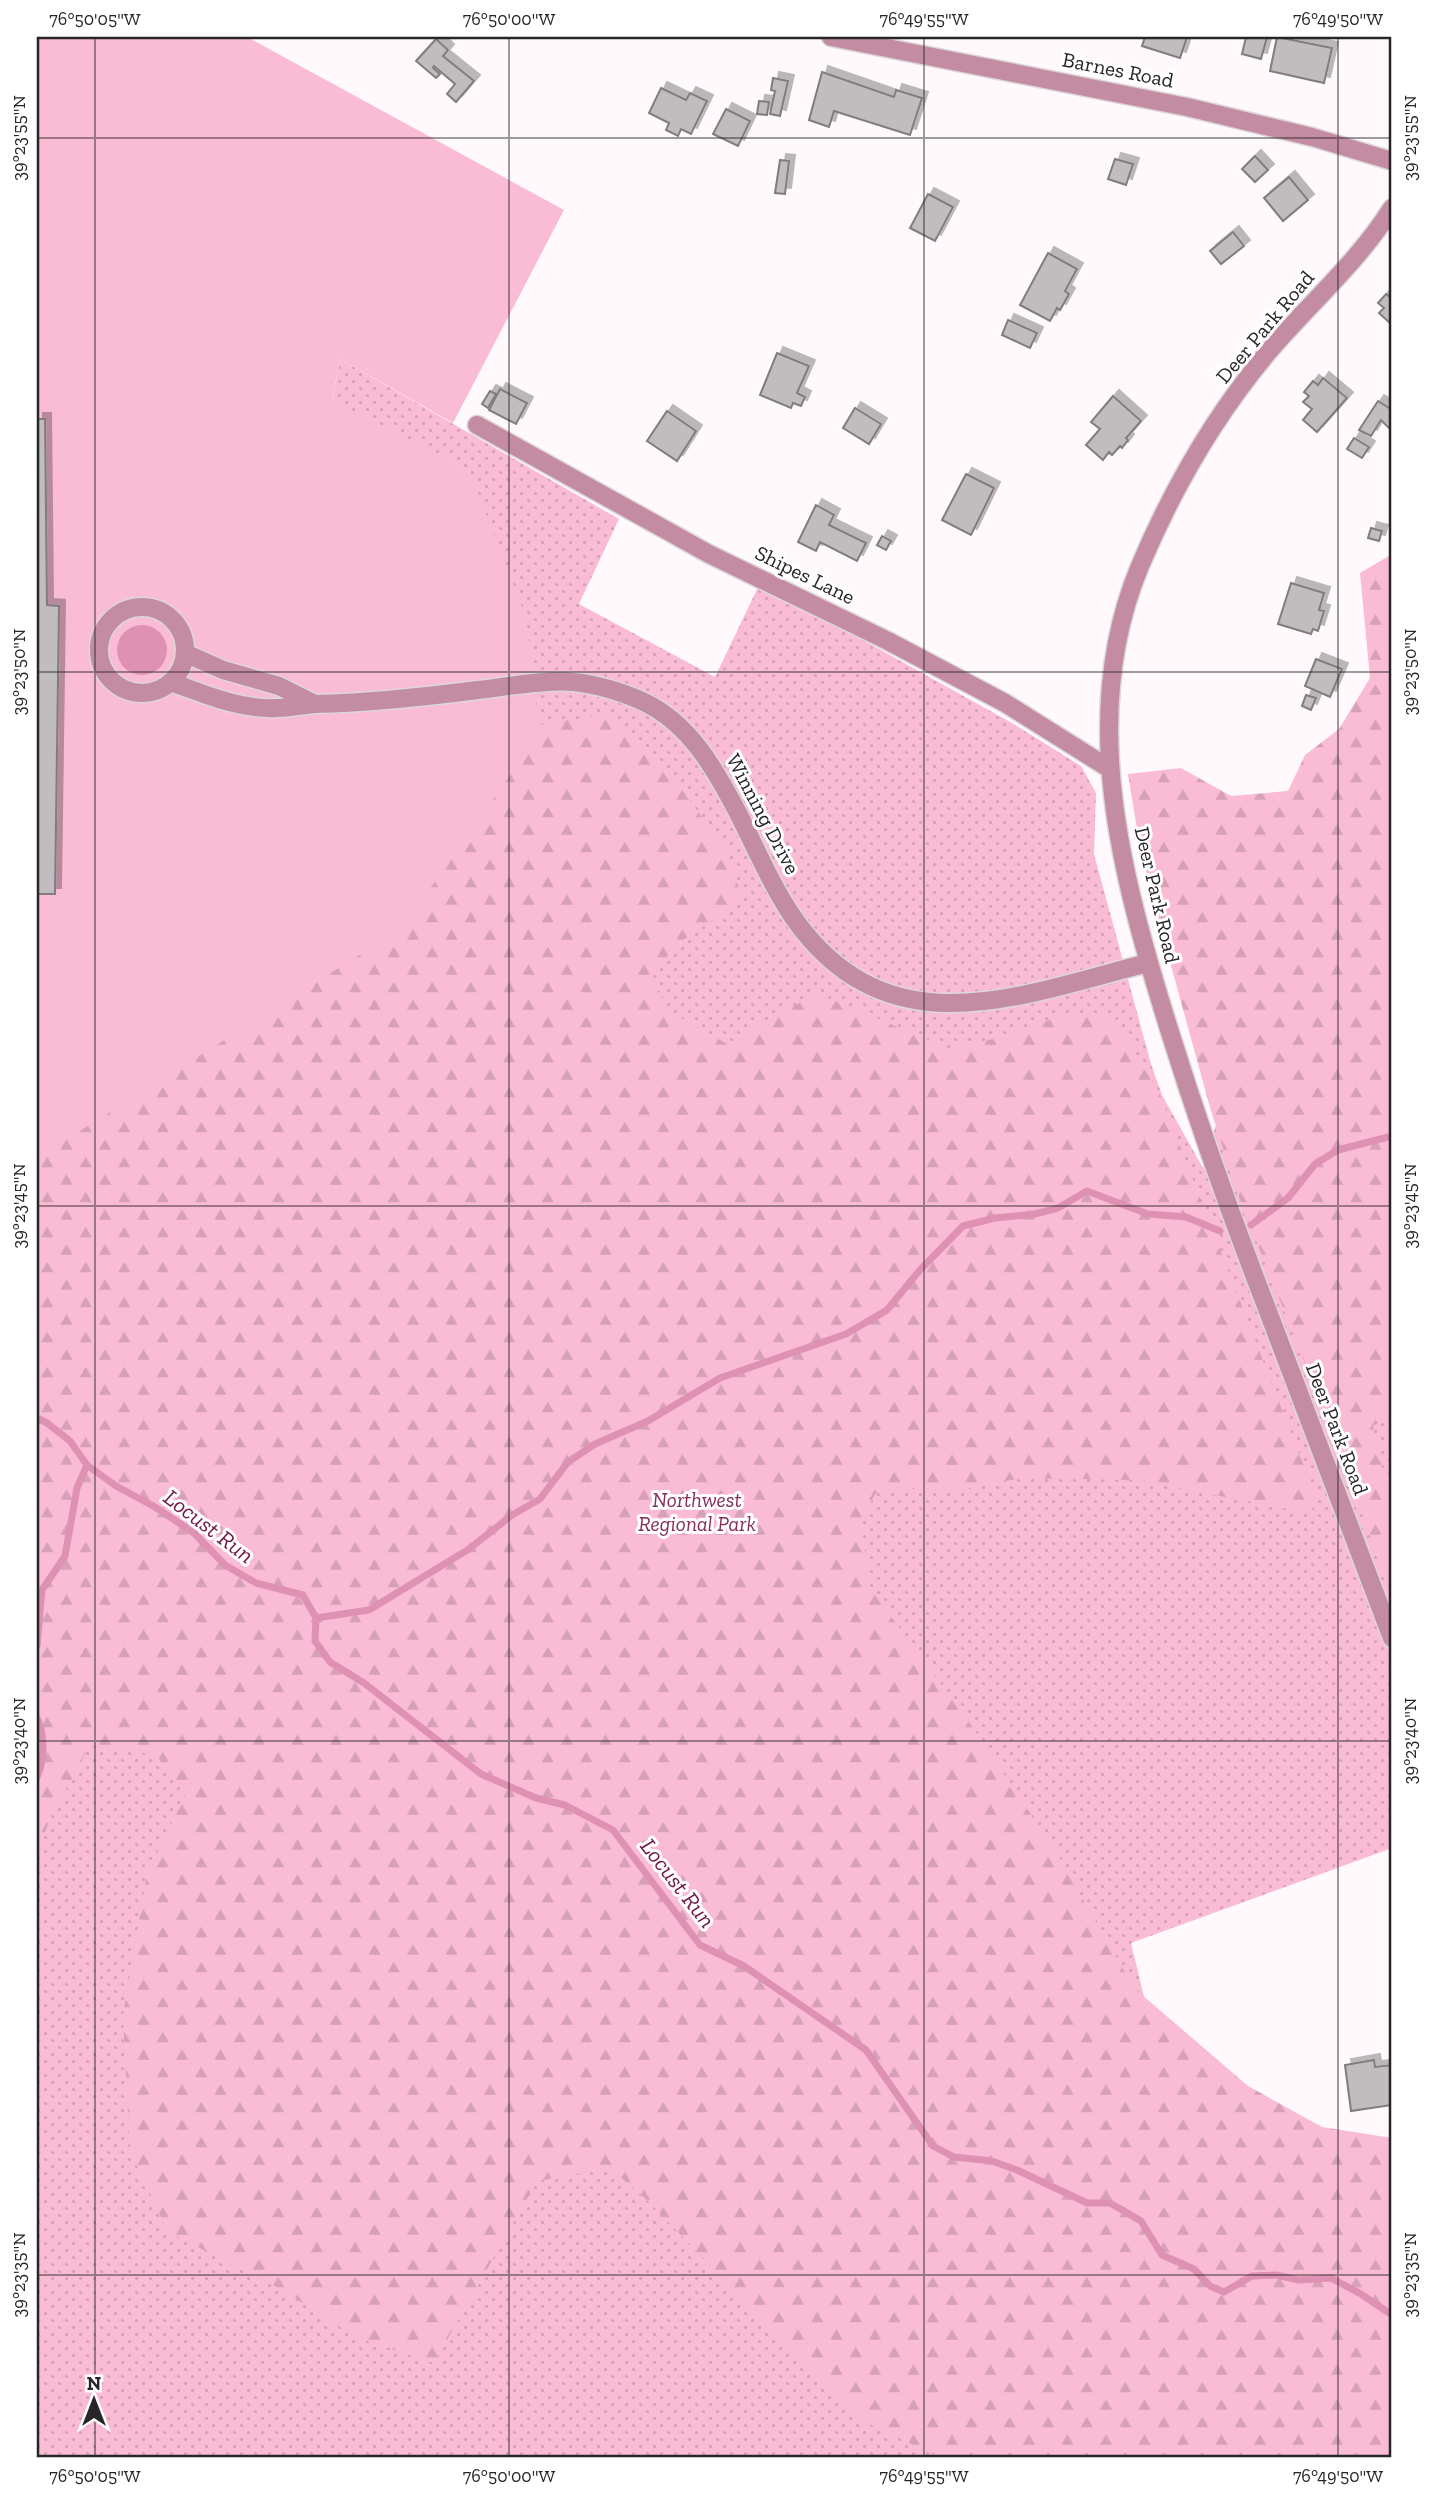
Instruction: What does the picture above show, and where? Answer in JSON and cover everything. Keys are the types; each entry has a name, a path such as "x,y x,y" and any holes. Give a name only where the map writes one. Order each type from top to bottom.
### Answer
{"street":[{"name":"Barnes Road","path":"831,37 1187,107 1312,137 1392,162"},
{"name":"Deer Park Road","path":"1392,208 1350,263 1253,371 1207,438 1156,532 1131,589 1117,636 1109,706 1110,769 1119,844 1148,962 1230,1210 1392,1638"},
{"name":"Shipes Lane","path":"477,425 709,554 888,641 1005,703 1110,769"},
{"path":"143,606 157,609 169,616 184,639 186,653 178,674 171,682 159,690 131,692 107,677 100,664 99,637 116,614 143,606"},
{"name":"Winning Drive","path":"186,653 223,670 279,686 315,704"},
{"name":"Winning Drive","path":"171,682 212,697 274,708 392,701 571,681 600,688 643,702 671,719 698,745 721,781 782,899 810,938 828,958 871,985 897,996 942,1004 978,1003 1026,994 1148,962"}],"green space":[{"path":"37,37 247,37 564,210 453,423 340,359 332,400 469,470 526,617 540,733 402,928 37,1158"},
{"name":"Northwest Regional Park","path":"340,359 619,519 579,604 715,677 760,583 1012,723 1081,766 1096,793 1094,854 1151,1064 1162,1095 1203,1168 1245,1028 1392,650 1392,1848 1131,1943 1256,2458 37,2458 37,1777 469,470 332,401"},
{"path":"1392,554 1392,1415 1373,1426 1382,1468 1392,1495 1390,1589 1319,1398 1241,1203 1211,1111 1154,904 1139,841 1128,774 1181,768 1231,796 1288,791 1305,755 1339,729 1370,678 1360,573"},
{"name":"Northwest Regional Park","path":"608,715 664,765 725,849 743,900 683,940 652,972 667,1010 727,1044 778,1013 818,994 948,1048 998,1038 1072,1012 1114,1016 1159,1092 1317,1500 1310,1513 1136,1480 1022,1478 960,1490 909,1488 875,1494 861,1521 870,1588 971,1725 1056,1852 1134,1988 1248,2086 1322,2127 1392,2138 1392,2458 941,2458 857,2418 648,2201 610,2168 537,2181 434,2363 356,2337 277,2287 168,2232 130,2151 123,2015 147,1874 185,1795 156,1755 90,1745 50,1819 37,1853 37,1123 488,738 552,722"}],"shaded area":[{"path":"142,625 159,633 167,650 159,667 142,675 125,667 117,650 125,633"}],"building":[{"path":"1145,37 1187,37 1180,58 1142,46"},
{"path":"1246,37 1267,37 1261,59 1242,54"},
{"path":"1277,37 1332,48 1324,83 1270,71"},
{"path":"436,39 448,50 443,56 474,81 456,102 447,94 455,84 434,66 440,74 436,78 416,61"},
{"path":"822,72 894,97 896,90 922,98 910,135 834,111 829,127 809,120"},
{"path":"773,78 788,81 780,116 770,114 775,91 771,90"},
{"path":"661,88 686,100 690,93 707,101 691,134 681,129 678,136 666,130 669,123 649,113"},
{"path":"759,101 769,102 767,115 757,114"},
{"path":"726,109 750,121 738,146 713,134"},
{"path":"1255,156 1268,170 1255,182 1242,169"},
{"path":"1115,159 1133,164 1126,185 1108,179"},
{"path":"780,160 789,161 785,194 775,193"},
{"path":"1289,177 1308,200 1283,221 1264,198"},
{"path":"928,194 953,207 935,241 910,228"},
{"path":"1233,232 1244,246 1221,264 1210,251"},
{"path":"1048,253 1077,269 1065,291 1069,294 1050,321 1020,305"},
{"path":"1386,294 1391,298 1392,296 1392,325 1379,313 1384,308 1378,303"},
{"path":"1008,320 1037,333 1030,348 1002,335"},
{"path":"777,353 809,366 797,393 805,397 801,406 793,403 791,408 760,395"},
{"path":"1323,378 1347,398 1317,432 1303,420 1312,409 1303,402 1309,396 1304,392 1313,381 1318,385"},
{"path":"500,389 527,403 516,424 489,410"},
{"path":"490,391 496,394 488,408 482,404"},
{"path":"1113,396 1141,421 1126,438 1128,440 1122,448 1120,446 1112,455 1109,452 1103,460 1086,445 1100,429 1091,422"},
{"path":"1378,401 1391,409 1392,407 1392,431 1381,420 1371,436 1359,430"},
{"path":"855,408 881,424 869,444 843,428"},
{"path":"667,411 696,431 677,461 647,441"},
{"path":"37,419 45,419 47,605 59,606 55,894 37,894"},
{"path":"1354,438 1369,447 1362,458 1347,449"},
{"path":"966,474 994,488 971,535 942,520"},
{"path":"816,505 834,515 829,525 866,543 857,561 820,542 816,551 798,542"},
{"path":"1371,528 1382,531 1379,541 1368,538"},
{"path":"882,536 891,541 886,550 877,545"},
{"path":"1291,583 1324,593 1319,610 1324,611 1318,631 1313,629 1311,634 1278,624"},
{"path":"1316,659 1342,669 1330,697 1305,686"},
{"path":"1306,695 1316,698 1311,710 1302,706"},
{"path":"1374,2060 1375,2067 1392,2065 1392,2105 1351,2111 1345,2065"}],"waterway":[{"path":"1251,1225 1288,1198 1315,1164 1338,1150 1392,1136"},
{"path":"316,1618 369,1610 469,1549 512,1515 540,1499 568,1462 595,1444 648,1421 720,1378 846,1334 887,1310 919,1271 963,1226 1058,1208 1087,1191 1148,1214 1186,1217 1220,1231"},
{"name":"Locust Run","path":"37,1418 70,1441 87,1465 116,1486 155,1507 194,1533 225,1565 256,1583 303,1595 316,1618 315,1641 330,1662 364,1683 481,1774 536,1798 565,1805 613,1830 700,1945 744,1966 866,2050 933,2146 954,2157 992,2161 1017,2170 1087,2203 1110,2203 1141,2221 1162,2255 1194,2269 1210,2286 1224,2292 1252,2276 1276,2275 1299,2280 1331,2278 1392,2315"},
{"path":"37,1646 42,1590 65,1556 77,1488 87,1465"},
{"path":"37,1718 42,1731 43,1747 37,1777"}]}
